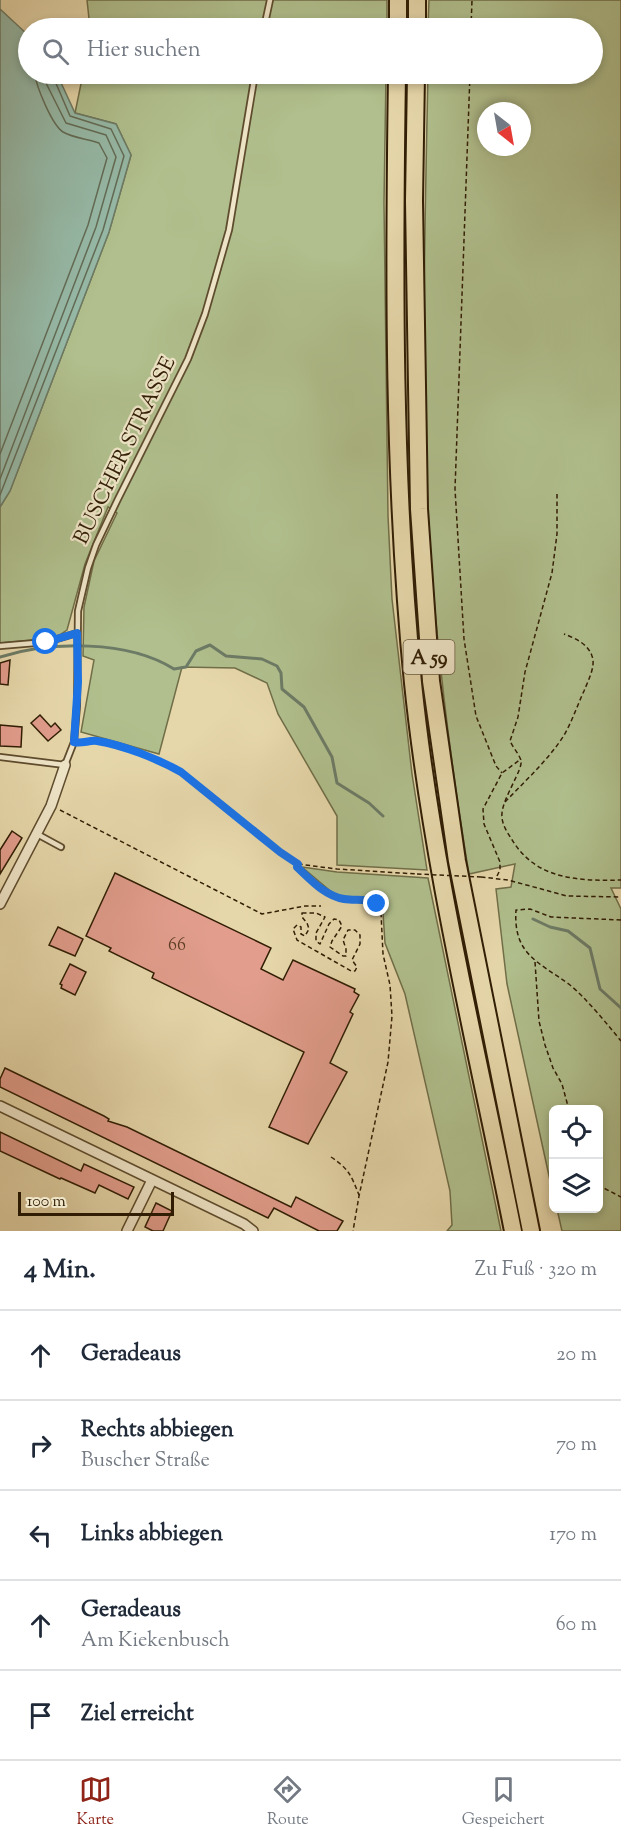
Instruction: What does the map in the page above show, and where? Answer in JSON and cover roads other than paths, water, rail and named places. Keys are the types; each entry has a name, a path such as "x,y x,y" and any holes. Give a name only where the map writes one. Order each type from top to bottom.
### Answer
{"highway":[{"path":"398,0 398,18"},
{"path":"417,0 417,18"},
{"name":"A 59","path":"397,84 395,202 401,512 405,597 413,685 440,867 513,1231"},
{"name":"A 59","path":"416,84 414,201 419,509 431,681 457,861 531,1231"}],"street":[{"name":"BUSCHER STRASSE","path":"0,904 51,806 65,765"},
{"path":"0,1106 244,1224 253,1231"},
{"path":"127,1231 152,1180"}],"lane":[{"path":"266,18 270,0"},
{"name":"BUSCHER STRASSE","path":"65,765 74,742 78,611 96,545 188,359 211,294 231,220 253,84"},
{"path":"0,646 46,642 77,633"},
{"path":"0,758 65,765"},
{"path":"37,834 61,847"}],"water":[{"path":"0,9 18,26 18,84 62,84 75,113 116,124 131,155 109,232 10,491 0,507"}],"waterway":[{"path":"0,657 42,648 89,646 135,653 174,669 186,667 196,651 210,645 226,656 262,659 277,666 281,673 282,689 304,707 332,757 337,783 369,803 383,816"},
{"path":"533,919 550,927 568,931 590,948 600,989 621,1008"}]}
